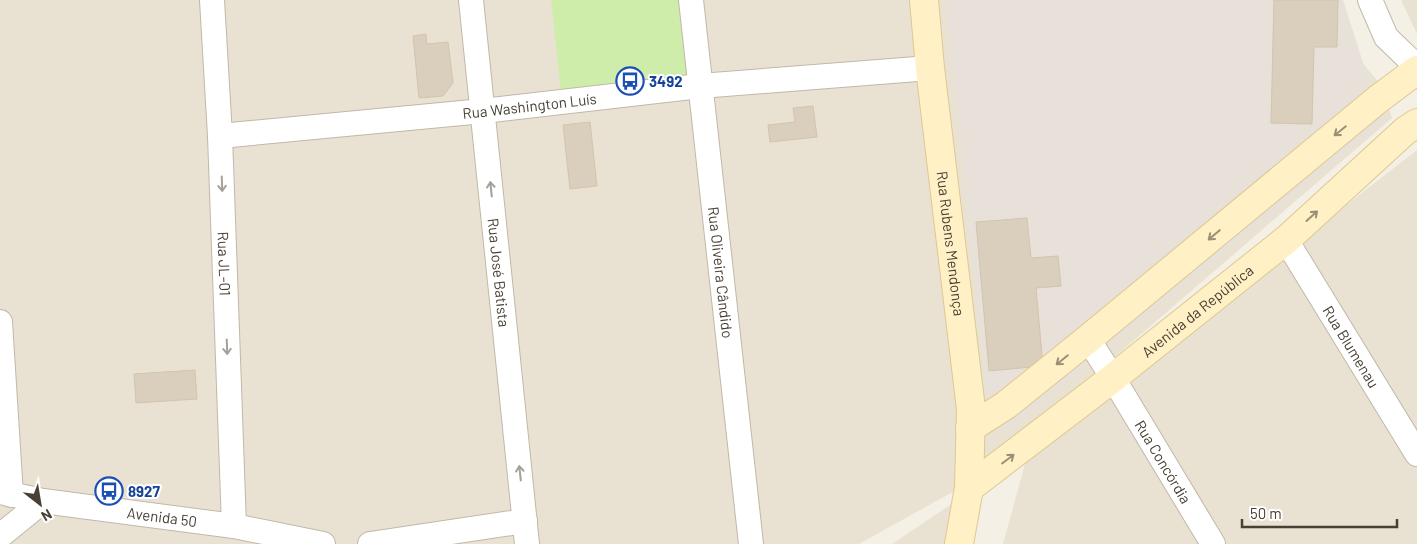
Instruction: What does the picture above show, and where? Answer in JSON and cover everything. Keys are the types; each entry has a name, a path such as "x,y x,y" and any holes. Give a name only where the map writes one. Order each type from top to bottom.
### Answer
{"street":[{"name":"Rua JL-01","path":"212,0 220,136 234,526"},
{"name":"Rua José Batista","path":"471,0 526,532"},
{"name":"Rua Oliveira Cândido","path":"691,0 751,544"},
{"name":"Rua Rubens Mendonça","path":"924,0 930,68 971,409 968,488 959,544"},
{"path":"970,428 1006,405 1088,339 1417,68 1386,37 1370,0"},
{"name":"Rua Washington Luís","path":"220,136 483,111 700,86 930,68"},
{"name":"Avenida da República","path":"968,488 1113,378 1286,240 1405,131 1417,123"},
{"name":"Rua Blumenau","path":"1286,240 1417,454"},
{"path":"0,322 5,493"},
{"name":"Rua Concórdia","path":"1088,339 1213,544"},
{"name":"Avenida 50","path":"5,493 43,501 234,526 323,544"},
{"path":"0,536 43,501"},
{"path":"370,544 526,532"}],"shaded area":[{"path":"0,0 1310,0 1381,85 1392,118 967,484 859,544 0,544"},
{"path":"946,0 1343,0 1382,122 1009,429 990,419"},
{"path":"1401,0 1417,0 1417,34"},
{"path":"1417,150 1417,544 1003,544 1028,453"},
{"path":"965,495 946,544 892,544"}],"green space":[{"path":"551,0 678,0 687,77 561,92"}],"building":[{"path":"1274,0 1338,0 1337,47 1314,47 1312,124 1271,123"},
{"path":"426,34 427,44 448,42 453,83 443,96 419,98 413,36"},
{"path":"813,106 817,137 770,142 768,125 795,122 793,108"},
{"path":"590,122 597,186 570,189 563,125"},
{"path":"1027,218 1031,258 1058,256 1061,286 1036,288 1043,366 989,371 976,222"},
{"path":"195,370 197,399 136,403 134,374"}],"place":[{"name":"3492","path":"630,81"},
{"name":"8927","path":"109,491"}]}
